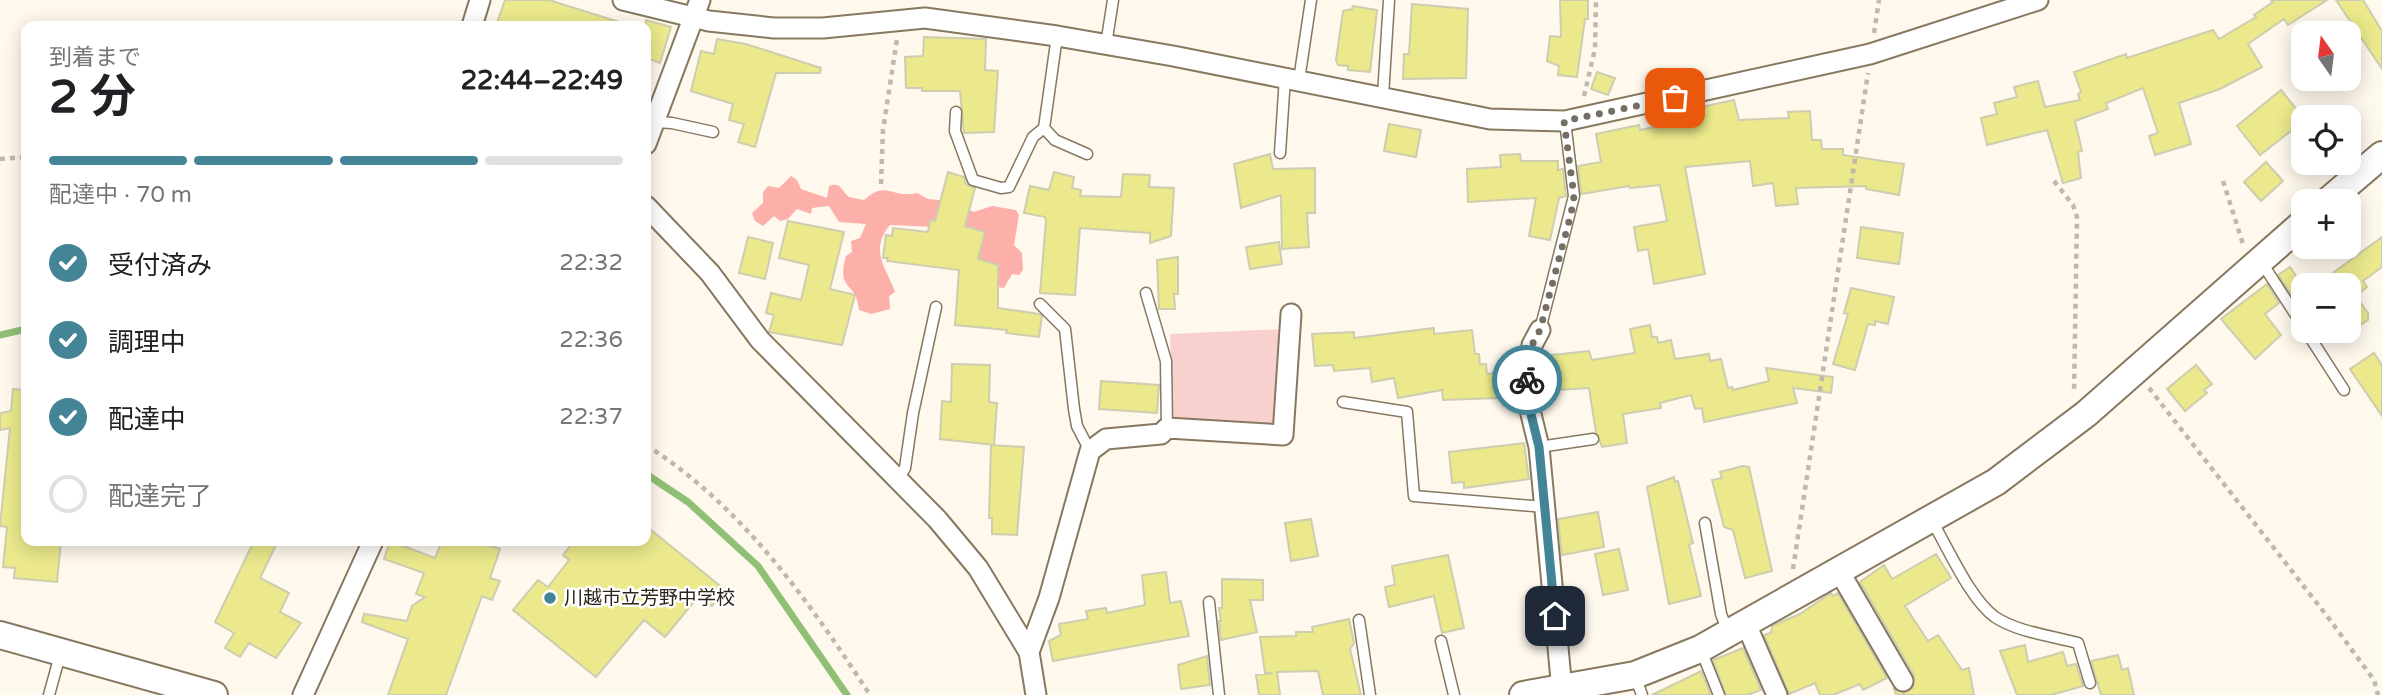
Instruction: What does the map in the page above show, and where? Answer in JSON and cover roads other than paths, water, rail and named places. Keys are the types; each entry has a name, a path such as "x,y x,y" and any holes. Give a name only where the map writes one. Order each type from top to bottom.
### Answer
{"street":[{"path":"474,21 480,0"},
{"path":"623,0 696,8 774,28 823,28 925,18 1057,36 1383,96 1490,119 1572,120 1870,54 2038,0"},
{"path":"651,132 696,8"},
{"path":"2342,189 2382,155"},
{"path":"651,211 710,273 760,340 937,519 978,568 1029,652 1036,695"},
{"path":"1523,695 1639,685 1839,570 1932,521 1996,482 2086,414 2291,233"},
{"path":"1029,652 1049,597 1090,451 1106,439 1161,434 1167,428 1283,435 1291,314"},
{"path":"1540,330 1532,345 1527,398 1539,447 1562,693"},
{"path":"303,695 371,546"},
{"path":"1839,570 1903,681"},
{"path":"1738,629 1777,695"},
{"path":"0,635 208,694"}],"lane":[{"path":"1106,45 1113,0"},
{"path":"1280,153 1292,79 1311,0"},
{"path":"1383,96 1389,0"},
{"path":"956,112 955,131 973,180 1001,188 1009,187 1033,137 1044,128 1057,36"},
{"path":"1540,330 1574,196 1572,120"},
{"path":"655,122 713,132"},
{"path":"1044,128 1055,141 1087,155"},
{"path":"2255,264 2291,310"},
{"path":"1146,293 1166,361 1167,428"},
{"path":"1040,304 1065,329 1077,426 1090,451"},
{"path":"898,479 905,468 913,413 936,307"},
{"path":"2314,343 2344,390"},
{"path":"1343,402 1407,412 1414,496 1545,508"},
{"path":"1539,447 1593,439"},
{"path":"1932,521 1982,605 1996,617 2012,625 2078,643 2090,683"},
{"path":"1705,523 1721,614 1738,629"},
{"path":"1209,603 1219,695"},
{"path":"1359,620 1370,695"},
{"path":"1441,641 1454,695"},
{"path":"1700,649 1719,695"},
{"path":"49,695 61,652"}],"waterway":[{"path":"0,335 21,330"},
{"path":"651,477 688,502 758,566 847,695"}],"place":[{"name":"川越市立芳野中学校","path":"550,598"}]}
